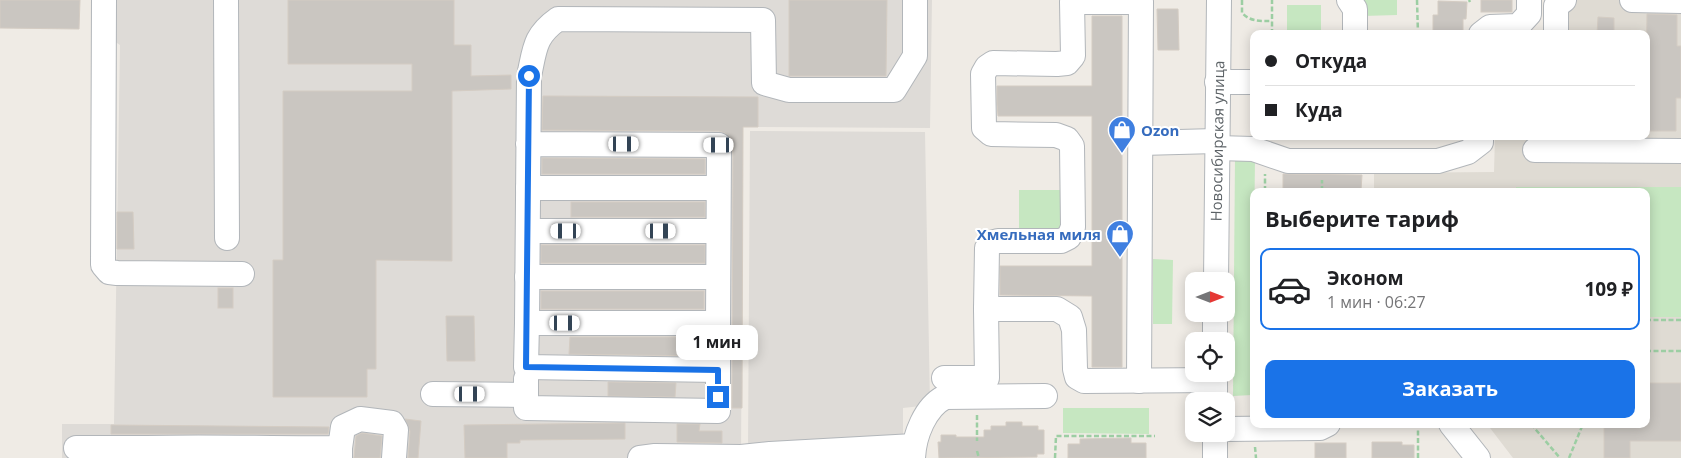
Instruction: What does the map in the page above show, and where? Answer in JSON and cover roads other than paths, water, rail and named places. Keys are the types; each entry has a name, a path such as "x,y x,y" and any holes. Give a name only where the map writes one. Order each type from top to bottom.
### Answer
{"street":[{"path":"104,0 103,265 109,272 117,273 242,274"},
{"path":"226,0 227,238"},
{"path":"528,144 719,145 718,411 526,408 528,231 528,144 529,76 539,36 558,19 763,20 764,82 789,90 894,90 915,56 915,0"},
{"name":"Новосибирская улица","path":"1216,272 1218,0"},
{"path":"1349,0 1355,9 1355,30"},
{"path":"1486,30 1490,27 1518,26 1529,14 1529,0"},
{"path":"1556,30 1556,6 1564,0"},
{"path":"1632,0 1681,1"},
{"path":"944,378 987,378 987,248 991,243 998,241 1061,241 1069,237 1073,227 1072,146 1067,139 1056,135 991,134 984,128 983,74 987,67 993,63 1057,64 1067,62 1073,56 1072,2 1141,2 1139,381"},
{"path":"1217,82 1250,82"},
{"path":"1141,142 1216,145 1253,149 1288,161 1438,161 1468,152 1481,140"},
{"path":"1535,150 1681,151"},
{"path":"528,188 718,188"},
{"path":"528,231 718,231"},
{"path":"527,277 718,277"},
{"path":"986,309 1057,309 1070,317 1074,330 1075,369 1077,377 1084,381 1139,381 1215,385"},
{"path":"527,323 718,323"},
{"path":"526,367 718,370"},
{"path":"433,394 526,395"},
{"path":"640,458 654,456 741,457 914,452 921,425 936,401 945,396 1045,396"},
{"path":"88,451 146,453 340,453 343,427 360,419 392,423 396,430 394,458"},
{"path":"1235,429 1320,428"},
{"path":"1454,428 1478,458"},
{"path":"1215,442 1215,458"}],"place":[{"name":"Ozon","path":"1122,154"},
{"name":"Хмельная миля","path":"1120,258"}]}
